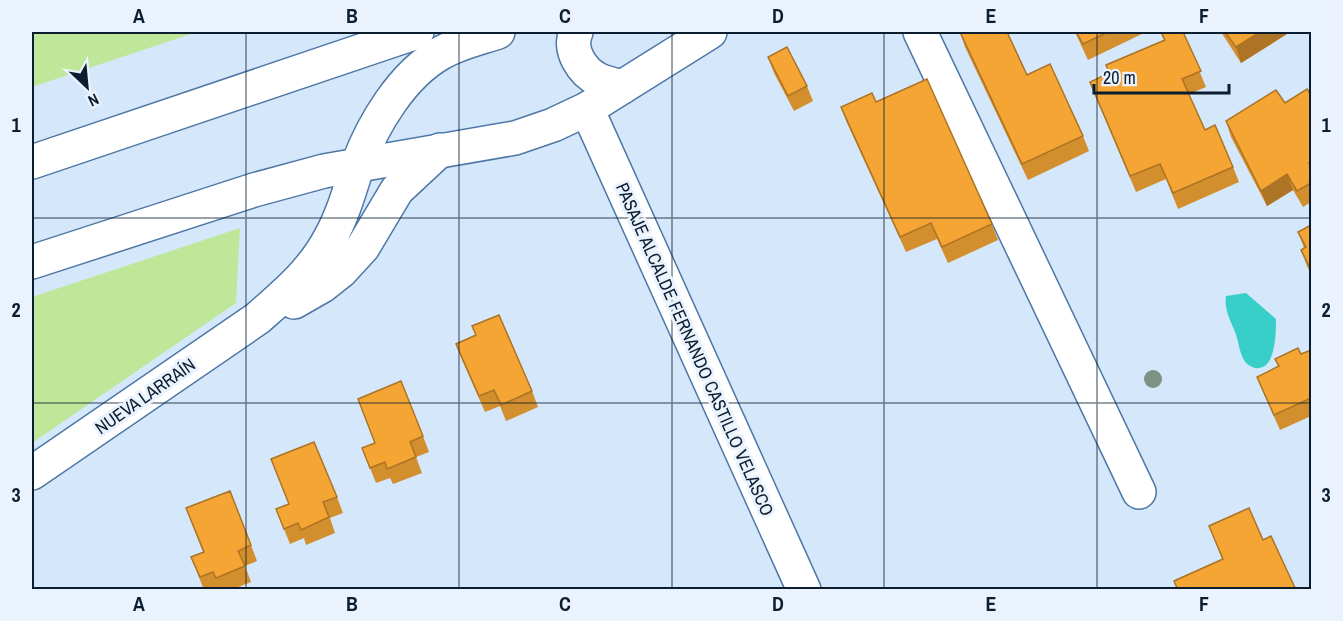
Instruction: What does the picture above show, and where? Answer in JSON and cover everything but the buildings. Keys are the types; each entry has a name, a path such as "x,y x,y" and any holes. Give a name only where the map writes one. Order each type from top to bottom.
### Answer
{"street":[{"path":"32,162 417,32"},
{"name":"NUEVA LARRAÍN","path":"32,473 258,318 290,290 320,255 331,238 368,137 392,99 413,76 441,53 498,32"},
{"path":"576,32 573,38 576,55 585,70 598,80 622,87"},
{"path":"32,262 254,190 324,171 515,138 553,125 587,109 710,32"},
{"path":"920,32 1139,492"},
{"name":"PASAJE ALCALDE FERNANDO CASTILLO VELASCO","path":"587,109 804,590"},
{"name":"NUEVA LARRAÍN","path":"258,318 305,297 341,271 363,247 397,190 440,150"}],"shaded area":[{"path":"42,32 197,32 32,87 32,35"},
{"path":"240,228 236,303 32,443 32,297"},
{"path":"1246,293 1276,319 1272,355 1265,366 1259,368 1246,363 1240,352 1226,306 1226,296"}]}
